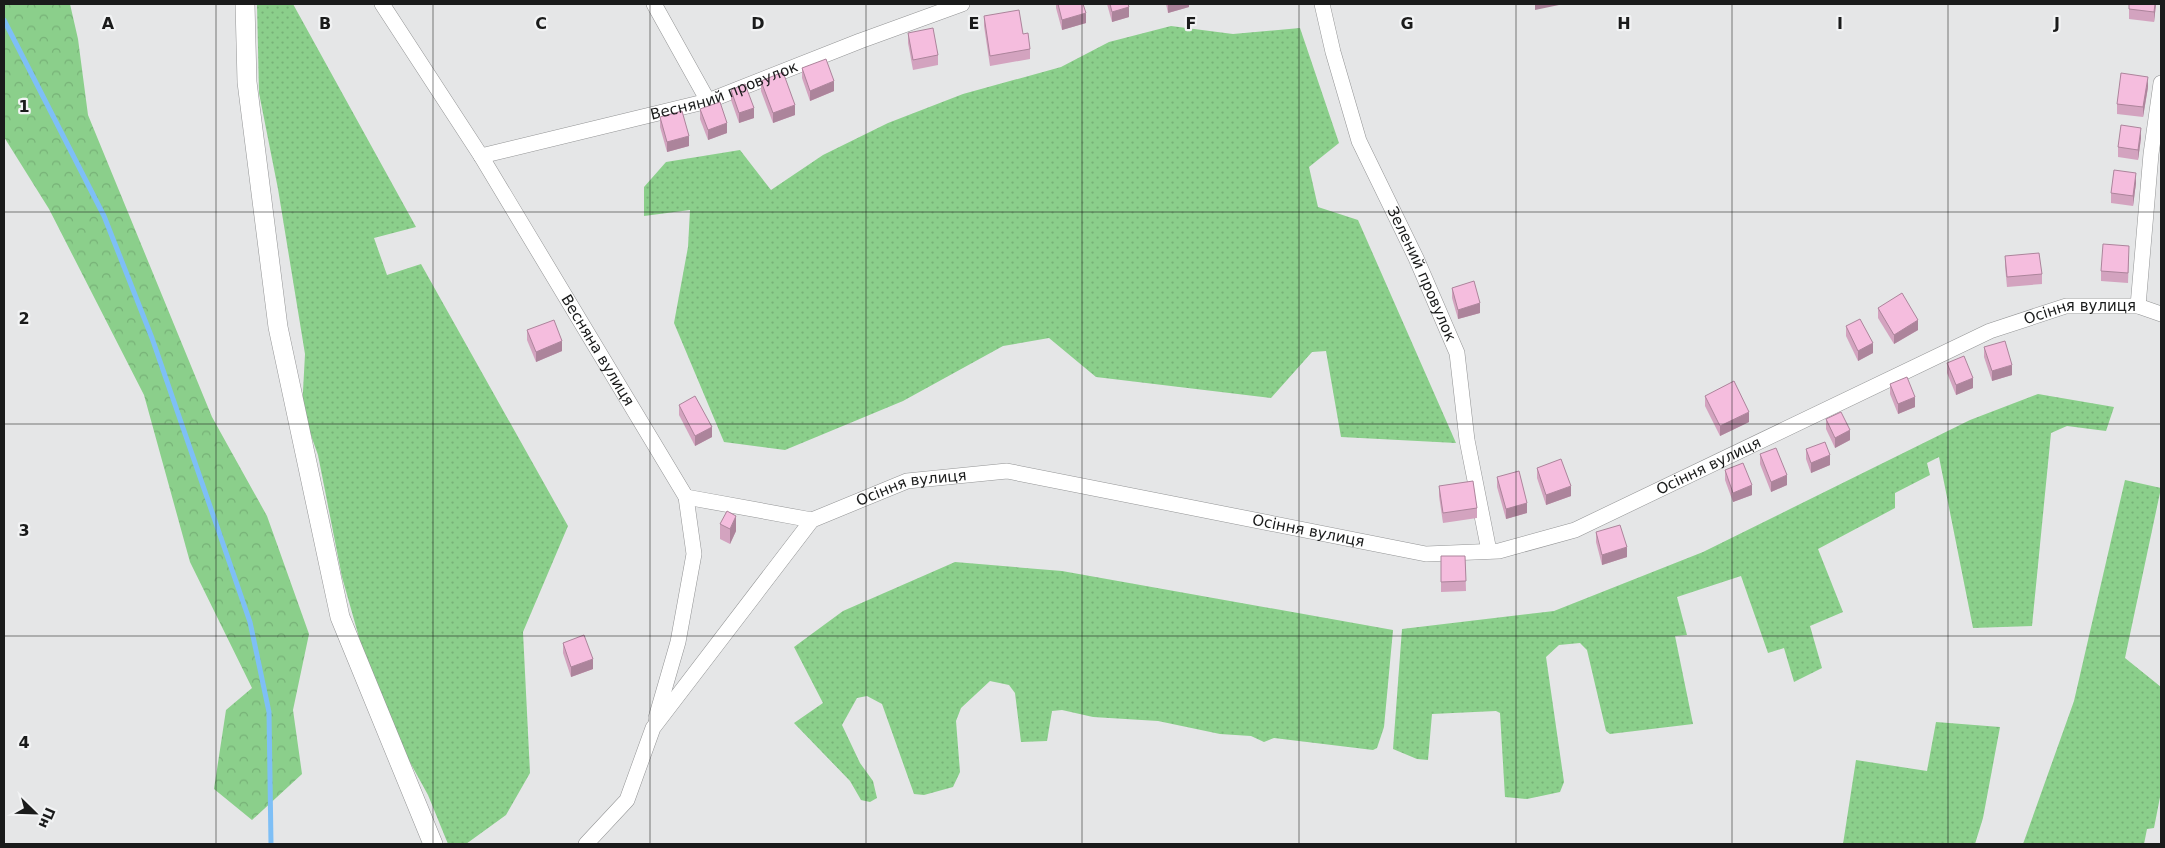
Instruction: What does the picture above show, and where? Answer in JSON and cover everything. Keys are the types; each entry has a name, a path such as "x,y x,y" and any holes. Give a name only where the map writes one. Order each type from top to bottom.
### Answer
{"street":[{"path":"245,4 247,82 278,327 340,617 433,844"},
{"name":"Весняна вулиця","path":"382,4 481,156 686,497 694,554 678,642 653,728"},
{"path":"654,4 708,101"},
{"name":"Весняний провулок","path":"481,156 708,101 860,41 962,4"},
{"name":"Зелений провулок","path":"1322,4 1333,52 1359,142 1416,258 1457,353 1467,440 1489,552"},
{"path":"2138,306 2151,154 2161,83"},
{"name":"Осіння вулиця","path":"812,520 907,481 1007,472 1426,554 1499,551 1575,530 1990,331 2066,306 2138,306 2161,314"},
{"path":"586,844 627,800 653,728 812,520 686,497"}],"green space":[{"path":"4,4 70,4 78,39 88,115 212,417 267,516 309,634 293,710 302,774 252,820 214,789 226,710 252,688 190,562 144,395 49,209 4,137"},
{"path":"257,4 293,4 416,227 374,238 387,275 421,264 568,526 523,632 530,773 506,815 466,844 448,844 428,795 400,744 364,655 342,577 318,455 302,410 305,354 278,189 259,93"},
{"path":"1171,26 1233,34 1300,28 1339,143 1309,167 1318,207 1358,220 1456,443 1341,437 1326,351 1312,352 1271,398 1096,377 1049,338 1003,346 903,401 785,450 724,442 674,323 688,247 690,210 644,216 644,187 666,162 740,150 771,190 823,155 888,123 963,94 1061,67 1109,42"},
{"path":"2038,394 2114,407 2106,431 2067,426 2051,433 2032,626 1973,628 1939,457 1927,463 1930,475 1895,493 1895,508 1818,549 1843,612 1810,626 1822,668 1794,682 1784,648 1768,653 1741,576 1677,597 1687,635 1675,636 1693,724 1610,734 1606,731 1587,650 1580,643 1559,645 1546,657 1564,782 1560,792 1527,799 1505,797 1500,713 1496,711 1432,714 1428,760 1417,759 1393,749 1402,629 1554,611 1703,552 1970,420"},
{"path":"2125,480 2161,488 2125,658 2161,687 2161,792 2154,828 2147,829 2144,844 2023,844 2074,701"},
{"path":"955,562 1062,571 1393,630 1384,727 1377,748 1373,750 1274,738 1264,742 1251,736 1220,734 1158,721 1093,717 1062,710 1052,711 1047,741 1021,742 1015,693 1009,685 990,681 961,708 956,721 960,772 953,787 924,795 914,794 882,704 867,696 857,698 842,725 860,763 873,781 877,798 870,802 861,800 850,781 794,723 823,703 794,647 843,611"},
{"path":"1936,722 2000,727 1983,818 1975,844 1843,844 1856,760 1927,771"}],"building":[{"path":"1058,4 1083,4 1086,13 1062,20"},
{"path":"1110,4 1128,4 1129,7 1112,12"},
{"path":"2129,4 2155,4 2154,12 2129,9"},
{"path":"1019,10 1023,34 1028,33 1030,49 990,56 984,16"},
{"path":"933,28 938,55 913,60 908,33"},
{"path":"826,59 834,81 810,91 802,68"},
{"path":"783,72 795,105 773,113 761,81"},
{"path":"2121,73 2148,77 2143,107 2117,104"},
{"path":"745,84 754,108 739,113 731,90"},
{"path":"720,102 727,123 708,130 700,109"},
{"path":"682,111 689,136 667,142 660,117"},
{"path":"2121,125 2141,128 2138,150 2118,147"},
{"path":"2114,170 2136,173 2133,196 2111,193"},
{"path":"2103,244 2129,246 2128,273 2101,271"},
{"path":"2039,253 2042,274 2007,277 2005,256"},
{"path":"1474,281 1480,303 1458,310 1452,288"},
{"path":"1902,293 1918,320 1894,335 1878,308"},
{"path":"1860,319 1873,343 1858,351 1846,326"},
{"path":"554,320 562,341 536,352 527,330"},
{"path":"2005,341 2012,365 1992,371 1984,347"},
{"path":"1964,356 1973,378 1956,385 1947,363"},
{"path":"1907,377 1915,397 1898,404 1890,384"},
{"path":"1734,381 1749,412 1720,426 1705,396"},
{"path":"695,396 712,427 695,436 679,405"},
{"path":"1841,412 1850,430 1835,438 1826,419"},
{"path":"1825,442 1830,455 1811,463 1806,449"},
{"path":"1776,448 1787,475 1771,482 1760,454"},
{"path":"1561,459 1571,486 1546,495 1537,468"},
{"path":"1743,463 1752,485 1733,493 1725,470"},
{"path":"1519,471 1527,503 1506,509 1497,477"},
{"path":"1473,481 1477,508 1443,513 1439,486"},
{"path":"727,511 736,516 730,529 720,524"},
{"path":"1620,525 1627,547 1602,555 1596,532"},
{"path":"1441,556 1465,556 1466,581 1441,582"},
{"path":"584,635 593,659 571,667 563,643"}],"waterway":[{"path":"4,20 104,216 152,338 250,622 269,712 271,844"}]}
